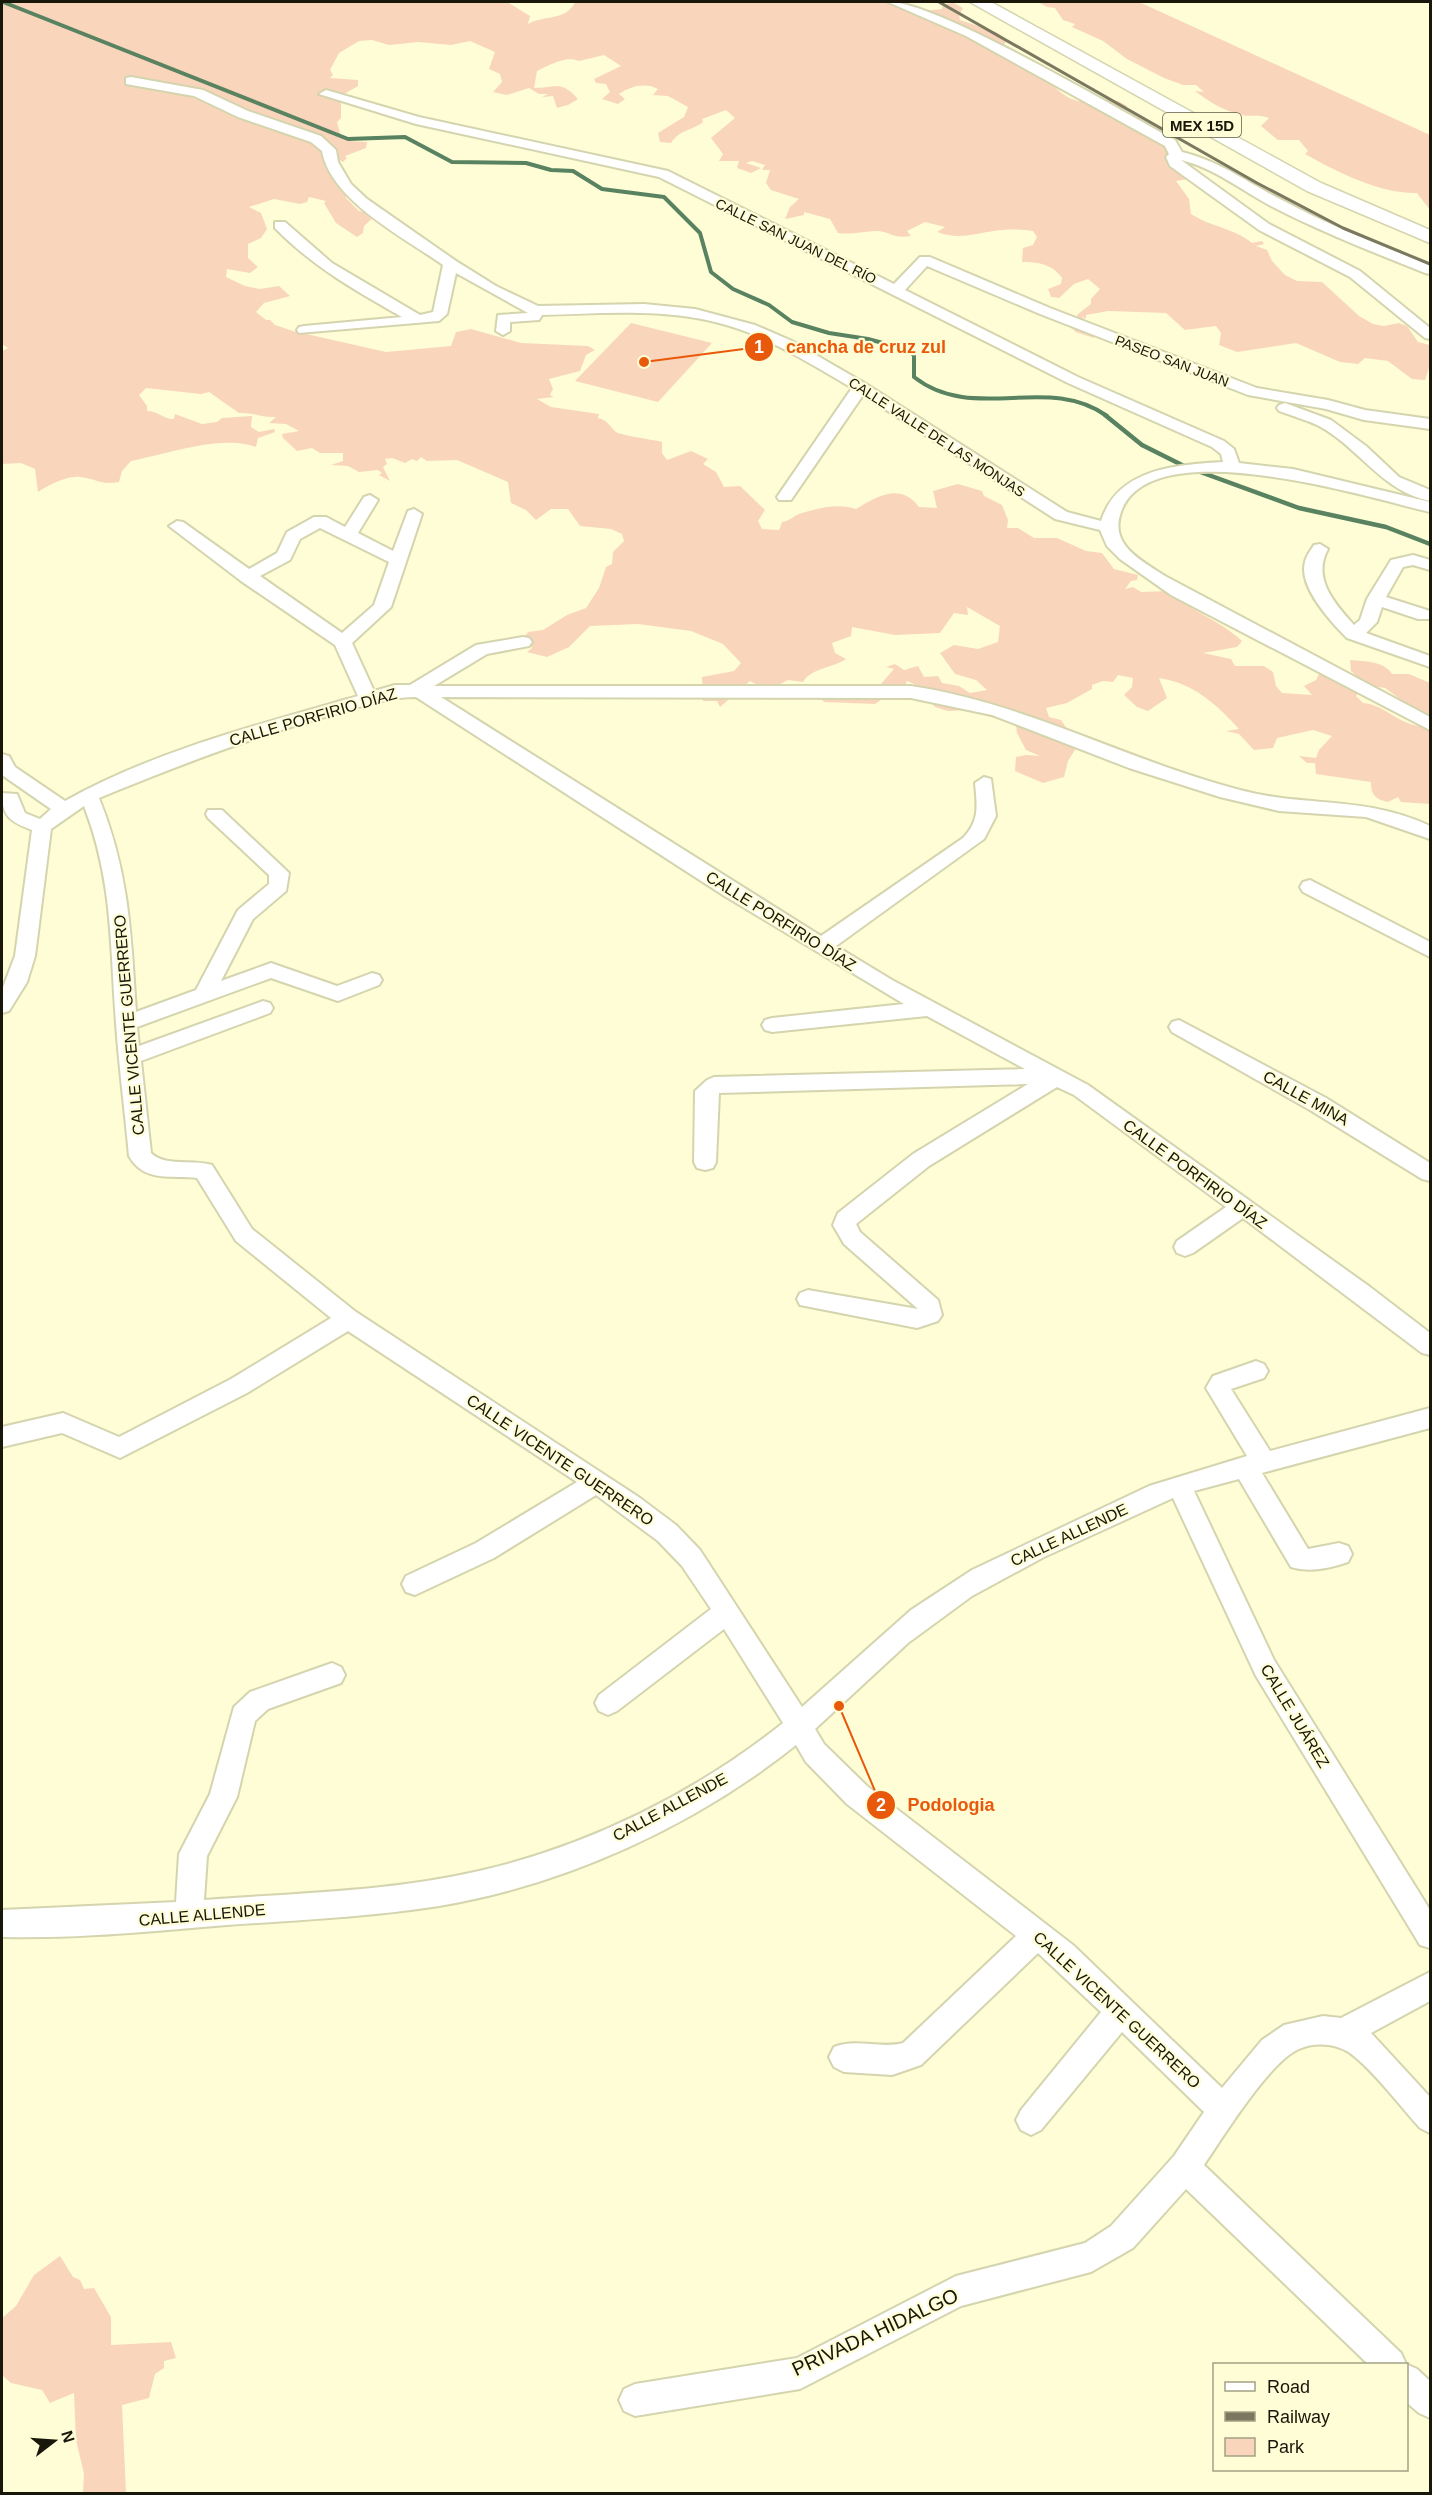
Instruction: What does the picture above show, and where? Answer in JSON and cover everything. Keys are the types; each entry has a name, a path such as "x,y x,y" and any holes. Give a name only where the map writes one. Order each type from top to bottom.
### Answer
{"highway":[{"name":"MEX 15D","path":"979,2 1314,187 1431,237"},
{"name":"MEX 15D","path":"1004,2 1337,182 1431,224"}],"street":[{"path":"894,2 938,18 1002,50 1170,143 1177,155 1205,162 1260,194 1327,228 1431,270"},
{"name":"CALLE VALLE DE LAS MONJAS","path":"131,81 198,93 243,114 316,139 329,150 331,162 345,186 451,264 491,288 536,310 644,308 720,318 787,344 861,387 1062,516 1107,527"},
{"name":"CALLE SAN JUAN DEL RÍO","path":"326,94 416,120 663,174 1073,380 1218,444 1228,452 1232,465"},
{"path":"1177,155 1173,157 1175,163 1243,212 1287,239 1355,274 1431,336"},
{"path":"280,225 290,236 339,273 417,319"},
{"name":"PASEO SAN JUAN","path":"896,290 925,260 1045,311 1252,392 1328,405 1364,415 1431,424"},
{"path":"304,330 434,318 440,314 451,264"},
{"path":"503,331 503,318 534,316 536,310"},
{"path":"785,497 861,387"},
{"path":"1252,392 1324,423 1360,448 1393,480 1431,496"},
{"path":"1431,507 1232,465 1197,466 1167,472 1144,480 1128,490 1115,505 1107,527 1110,540 1128,556 1172,586 1431,724"},
{"path":"348,535 370,500"},
{"path":"343,642 382,607 414,514"},
{"path":"248,577 284,556 293,536 320,521 397,560"},
{"path":"177,526 343,642 368,698"},
{"path":"1320,549 1313,562 1313,573 1339,621 1353,634 1431,662"},
{"path":"1353,634 1368,622 1376,599 1397,564 1413,561 1431,565"},
{"path":"1376,599 1424,615"},
{"path":"417,689 441,672 482,649 523,642"},
{"path":"417,689 790,694 911,692 946,696 987,706 1136,764 1257,801 1285,807 1344,808 1376,812 1431,833"},
{"name":"CALLE PORFIRIO DÍAZ","path":"42,826 64,809 89,795 171,761 368,698 417,689 821,946 927,1009 1058,1076 1362,1293 1431,1346"},
{"path":"4,768 64,809"},
{"path":"821,946 970,842 982,831 988,820 984,783"},
{"name":"CALLE VICENTE GUERRERO","path":"89,795 105,836 120,909 126,1023 140,1156 146,1163 159,1170 184,1168 204,1171 244,1235 348,1319 596,1483 667,1533 691,1558 800,1726 815,1753 857,1795 1037,1935 1222,2109"},
{"path":"2,799 10,798 17,817 42,826 25,956 16,982 2,1006"},
{"path":"203,994 245,915 279,886 279,873 215,814"},
{"path":"1310,887 1431,950"},
{"path":"126,1023 271,970 338,994 372,980"},
{"path":"130,1057 262,1008"},
{"path":"772,1025 927,1009"},
{"name":"CALLE MINA","path":"1179,1027 1318,1104 1431,1173"},
{"path":"705,1162 706,1091 714,1085 1058,1076"},
{"path":"808,1299 917,1319 930,1316 930,1306 925,1301 852,1238 844,1226 846,1220 921,1160 1058,1076"},
{"path":"1185,1247 1241,1208"},
{"path":"2,1437 63,1423 120,1448 239,1386 348,1319"},
{"path":"1256,1371 1221,1383 1218,1388 1300,1559 1308,1560 1339,1554"},
{"name":"CALLE ALLENDE","path":"2,1924 128,1921 392,1899 461,1890 511,1877 588,1849 710,1789 764,1754 800,1726 928,1611 964,1587 1055,1540 1179,1486 1254,1465 1383,1434 1431,1418"},
{"path":"415,1584 436,1576 596,1483"},
{"name":"CALLE JUÁREZ","path":"1179,1486 1265,1668 1431,1935"},
{"path":"608,1703 727,1612"},
{"path":"189,1916 193,1854 223,1797 243,1715 259,1700 333,1675"},
{"path":"844,2056 892,2060 911,2055 1037,1935"},
{"path":"1343,2033 1431,1986"},
{"path":"1031,2120 1120,2011"},
{"name":"PRIVADA HIDALGO","path":"635,2400 800,2373 956,2292 1091,2257 1122,2238 1185,2167 1222,2109 1272,2050 1294,2035 1323,2030 1343,2033"},
{"path":"1343,2033 1365,2046 1431,2118"},
{"path":"1185,2167 1389,2363"},
{"path":"1408,2381 1431,2402"}],"green space":[{"path":"2,2 507,2 530,16 528,24 561,15 575,2 902,2 902,6 914,6 924,11 942,9 943,4 954,3 963,8 959,15 960,20 996,32 1007,40 1004,45 1007,48 998,51 1010,61 1039,75 1072,99 1085,102 1108,99 1120,102 1127,106 1124,112 1148,124 1173,156 1186,162 1194,173 1188,179 1176,181 1189,199 1191,214 1238,234 1252,243 1262,241 1264,244 1256,246 1267,250 1272,261 1285,275 1297,281 1322,282 1359,316 1373,324 1384,326 1399,323 1407,326 1418,342 1430,345 1430,365 1425,380 1412,379 1388,361 1365,358 1358,364 1340,362 1296,343 1237,352 1219,345 1221,333 1216,326 1185,330 1166,313 1108,311 1086,315 1086,319 1081,316 1097,332 1094,338 1076,332 1070,327 1078,314 1091,304 1091,299 1100,289 1088,279 1074,284 1059,298 1051,297 1048,289 1061,284 1062,278 1058,273 1044,265 1022,262 1023,248 1033,245 1037,237 1033,231 999,230 952,236 937,232 945,227 925,222 907,231 911,236 895,236 877,231 848,234 838,233 830,219 804,212 804,215 785,219 790,207 799,199 771,190 766,183 770,170 762,170 765,165 752,161 746,163 761,168 751,173 737,168 739,161 719,161 723,154 711,138 735,118 726,110 702,119 703,122 678,135 671,143 660,142 658,133 684,117 688,107 668,96 653,95 658,89 648,86 633,87 623,91 619,94 625,99 618,104 602,99 610,92 606,84 596,83 594,79 621,66 604,55 579,61 564,60 537,71 534,88 562,87 578,99 557,108 553,96 542,97 548,94 539,94 529,88 507,95 493,92 502,82 500,74 489,69 495,52 470,41 451,45 418,42 389,45 372,40 359,41 339,53 330,70 333,75 330,78 358,80 358,86 341,96 341,118 337,122 341,137 349,141 367,142 366,148 345,156 347,158 343,162 333,157 324,165 333,169 348,183 346,198 359,211 365,212 364,209 377,214 364,226 363,233 357,237 336,223 324,203 326,201 309,197 307,202 300,204 274,199 249,207 261,213 267,229 261,238 248,244 248,258 258,267 250,273 227,269 226,277 245,286 260,289 279,286 290,296 264,303 256,312 275,325 386,352 451,346 456,332 471,329 521,343 588,346 595,350 586,355 580,371 549,379 553,389 550,395 554,397 537,399 551,407 599,414 598,418 616,432 662,442 662,453 667,460 691,451 708,459 703,464 716,472 724,487 740,486 765,510 758,521 762,529 779,530 782,522 821,508 842,506 856,509 880,496 889,494 905,495 919,507 937,508 933,491 958,484 982,491 984,496 1002,505 1008,520 1007,528 1018,528 1034,538 1057,538 1086,551 1102,553 1114,569 1138,575 1137,580 1131,581 1125,589 1133,587 1141,592 1170,591 1187,605 1224,627 1242,641 1237,647 1203,653 1231,659 1235,666 1264,666 1273,672 1276,686 1282,693 1312,695 1304,686 1316,680 1319,674 1329,675 1359,692 1356,696 1363,703 1379,708 1410,724 1430,727 1430,804 1401,802 1398,797 1388,802 1375,796 1371,782 1316,774 1315,763 1307,763 1299,756 1316,758 1319,750 1332,736 1313,730 1277,738 1273,748 1254,750 1239,734 1226,731 1239,729 1204,696 1183,685 1159,678 1167,698 1148,711 1137,707 1124,695 1132,687 1133,678 1118,675 1113,682 1103,681 1092,685 1092,689 1067,703 1046,708 1049,717 1061,720 1078,745 1068,761 1064,777 1043,783 1015,771 1016,757 1040,756 1026,750 1017,733 1016,725 968,710 948,711 935,707 914,684 907,681 903,690 888,695 875,704 824,702 820,697 836,691 881,684 894,669 886,667 895,664 904,670 918,666 924,677 938,676 942,683 959,686 970,693 987,690 976,680 955,674 940,653 954,645 978,649 998,642 1000,626 967,607 968,615 954,613 940,633 895,635 852,627 851,636 832,643 835,653 846,659 811,674 803,682 788,680 772,688 761,687 750,681 720,707 717,701 703,701 702,677 734,671 741,663 723,644 691,631 638,624 590,626 569,647 547,657 527,652 532,648 525,636 528,632 543,630 567,615 586,608 599,588 606,567 612,564 613,552 624,541 622,534 611,529 580,526 568,509 551,509 536,520 526,510 511,503 508,482 457,460 427,461 421,457 417,461 412,459 405,463 392,458 385,459 387,464 383,467 390,481 379,475 382,473 378,470 359,472 348,466 331,465 343,461 343,453 320,453 312,448 297,451 283,438 282,434 299,431 286,424 269,423 276,417 239,413 209,392 201,394 146,388 139,395 147,406 147,411 168,418 174,419 175,414 202,424 217,422 222,418 252,416 251,427 259,432 274,429 275,432 258,438 256,447 227,443 211,444 131,461 122,471 119,482 103,482 75,477 58,481 38,492 35,469 21,463 2,464 2,351 8,348 2,344"},
{"path":"1038,2 1139,2 1430,135 1430,210 1417,193 1388,190 1359,181 1305,154 1308,151 1299,140 1278,140 1261,126 1269,118 1242,115 1217,106 1195,91 1204,92 1196,85 1183,85 1164,78 1127,59 1103,41 1072,27 1075,24 1063,20 1055,8"},
{"path":"631,323 712,343 658,402 575,381"},
{"path":"1350,660 1379,664 1392,674 1409,674 1430,683 1430,721 1420,712 1404,712 1404,702 1385,688 1366,685 1351,671"},
{"path":"60,2256 73,2277 80,2280 84,2289 94,2288 111,2317 111,2345 171,2342 176,2358 164,2361 164,2368 155,2374 149,2398 122,2405 126,2493 83,2493 84,2474 76,2440 74,2393 50,2403 42,2390 11,2383 2,2375 2,2318 16,2306 34,2275"}],"waterway":[{"path":"3,2 348,139 405,137 452,162 526,163 551,170 573,171 602,189 664,197 700,233 711,272 733,289 769,305 792,322 829,333 868,339 905,349 914,355 914,377 937,390 961,397 986,399 1060,398 1084,404 1107,416"},
{"path":"1105,415 1142,445 1184,466 1299,508 1386,527 1430,544"}],"railway":[{"path":"939,2 1257,183 1343,228 1430,264"}],"place":[{"name":"cancha de cruz zul","path":"644,362"},
{"name":"Podologia","path":"839,1706"}]}
